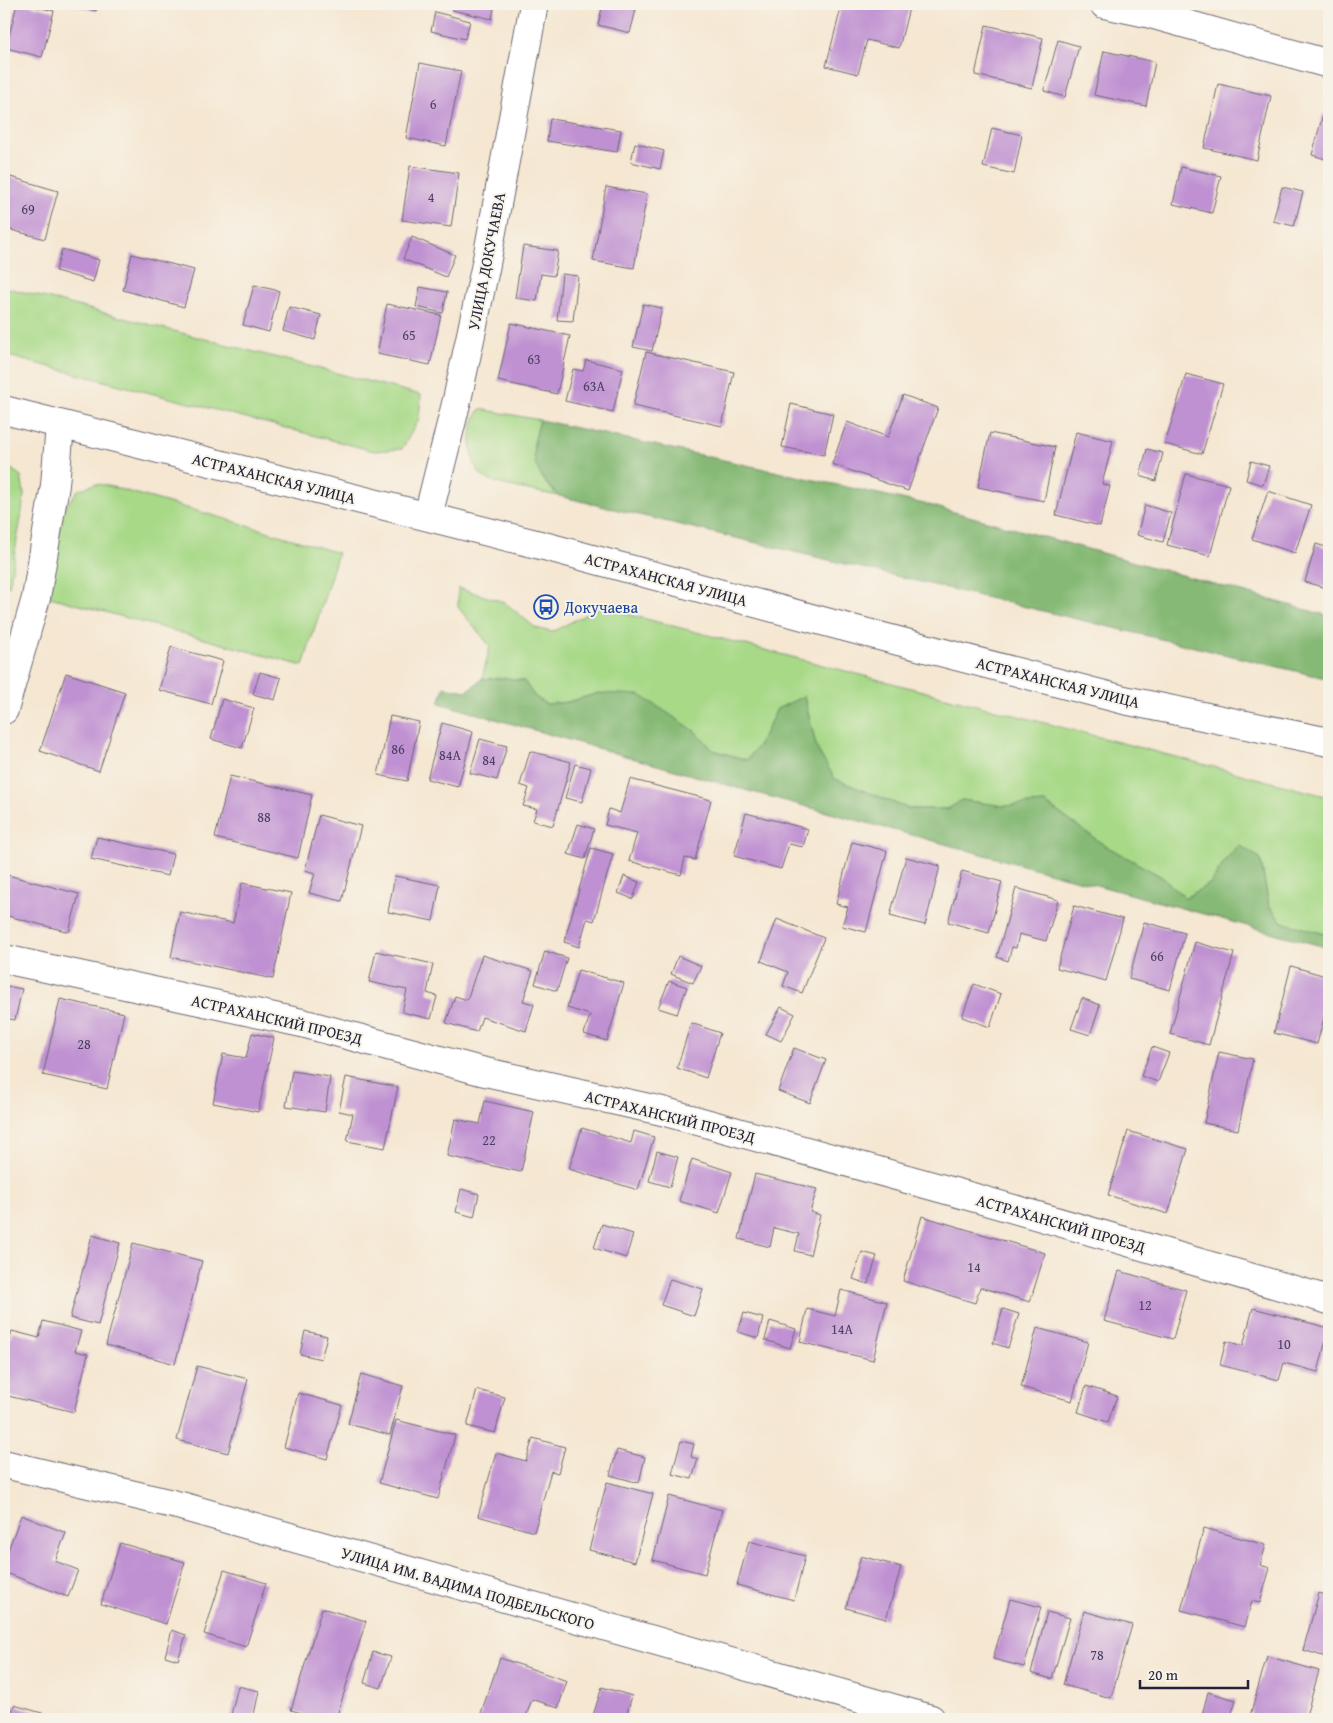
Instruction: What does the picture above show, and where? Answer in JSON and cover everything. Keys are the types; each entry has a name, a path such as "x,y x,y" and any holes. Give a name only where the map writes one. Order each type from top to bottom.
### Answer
{"street":[{"name":"УЛИЦА ДОКУЧАЕВА","path":"428,516 457,400 486,264 534,4"},
{"path":"1104,4 1329,64"},
{"name":"АСТРАХАНСКАЯ УЛИЦА","path":"4,410 428,516 1124,700 1329,742"},
{"path":"4,710 36,598 56,485 60,424"},
{"name":"АСТРАХАНСКИЙ ПРОЕЗД","path":"4,959 302,1023 481,1071 662,1111 972,1197 1329,1300"},
{"name":"УЛИЦА ИМ. ВАДИМА ПОДБЕЛЬСКОГО","path":"4,1464 181,1506 931,1719"}],"green space":[{"path":"4,287 421,395 419,419 402,449 374,451 4,355"},
{"path":"480,409 540,420 533,446 546,484 559,496 499,483 479,473 473,460 471,436 473,423"},
{"path":"540,420 929,505 1329,616 1329,679 559,496 542,478 535,461 535,444"},
{"path":"4,464 21,476 24,494 9,586 4,584"},
{"path":"95,484 105,485 240,523 338,553 303,666 50,597 62,511 78,490"},
{"path":"458,588 504,602 536,628 552,632 600,607 1329,797 1329,935 1282,922 1269,905 1260,858 1227,858 1211,883 1185,898 1162,877 1104,845 1045,803 1003,806 962,800 948,809 909,809 835,779 817,749 804,696 777,709 760,743 747,760 713,750 695,731 599,693 568,702 546,704 534,696 524,681 505,678 482,679 490,646 458,607"},
{"path":"505,678 524,681 534,696 546,704 568,702 599,693 640,695 695,731 713,750 747,760 760,743 777,709 804,696 817,749 835,779 909,809 948,809 962,800 1003,806 1045,803 1104,845 1162,877 1185,898 1211,883 1227,858 1239,845 1260,858 1269,905 1282,922 1329,935 1329,948 734,787 439,703 444,687 467,691 482,679"}],"building":[{"path":"17,4 54,11 42,57 6,48"},
{"path":"69,4 98,4 96,11"},
{"path":"454,4 495,4 492,19 452,10"},
{"path":"603,4 636,10 630,33 598,25"},
{"path":"744,4 769,4 768,10"},
{"path":"842,4 910,4 899,48 867,40 858,74 826,66"},
{"path":"435,12 470,21 465,39 431,31"},
{"path":"986,25 1043,38 1032,88 975,75"},
{"path":"1058,40 1079,46 1065,97 1044,91"},
{"path":"1104,51 1155,62 1146,106 1094,95"},
{"path":"420,63 461,71 446,146 406,138"},
{"path":"1218,84 1271,96 1257,160 1204,148"},
{"path":"1323,114 1329,115 1329,160 1312,155"},
{"path":"550,119 621,130 617,152 547,141"},
{"path":"992,128 1022,135 1014,174 983,167"},
{"path":"635,143 664,151 660,169 631,162"},
{"path":"410,166 459,173 451,227 402,220"},
{"path":"1181,167 1221,176 1212,213 1173,204"},
{"path":"4,175 58,191 45,239 4,228"},
{"path":"606,187 647,194 634,268 593,261"},
{"path":"1282,187 1303,192 1294,226 1273,221"},
{"path":"412,237 455,255 446,277 403,259"},
{"path":"523,246 558,251 554,276 541,274 537,301 515,298"},
{"path":"62,249 99,260 93,282 56,271"},
{"path":"132,254 194,270 184,307 123,290"},
{"path":"562,274 578,276 573,321 557,320"},
{"path":"254,285 279,291 269,332 243,325"},
{"path":"420,287 447,292 443,313 416,307"},
{"path":"387,304 441,315 430,365 377,354"},
{"path":"643,304 662,308 652,351 633,347"},
{"path":"289,307 321,315 315,340 283,331"},
{"path":"511,323 570,336 557,394 498,381"},
{"path":"646,352 734,372 722,426 633,406"},
{"path":"586,360 623,369 613,412 565,401 573,369 583,371"},
{"path":"1186,374 1223,384 1202,454 1165,444"},
{"path":"903,395 938,408 908,491 832,464 847,422 888,437"},
{"path":"791,404 833,414 824,455 782,447"},
{"path":"1076,432 1113,441 1102,484 1110,486 1100,526 1056,515"},
{"path":"990,433 1055,447 1044,501 978,487"},
{"path":"1147,449 1163,453 1156,481 1140,476"},
{"path":"1251,461 1269,466 1263,485 1246,480"},
{"path":"1186,474 1229,485 1210,556 1167,545"},
{"path":"1268,491 1311,505 1295,553 1252,539"},
{"path":"1145,505 1171,513 1163,542 1137,535"},
{"path":"1316,544 1329,548 1329,589 1305,582"},
{"path":"171,647 223,661 211,704 159,690"},
{"path":"260,672 281,678 275,700 253,694"},
{"path":"66,673 125,692 99,771 40,751"},
{"path":"222,699 254,708 242,748 211,739"},
{"path":"390,716 419,722 407,781 378,775"},
{"path":"442,723 473,732 458,787 427,779"},
{"path":"480,739 507,746 497,780 470,773"},
{"path":"530,751 571,762 553,826 533,821 537,809 523,806 529,788 520,785"},
{"path":"575,764 591,768 582,802 565,798"},
{"path":"230,776 312,795 298,858 215,838"},
{"path":"630,779 711,800 695,860 685,858 681,875 629,861 637,833 605,825 609,809 620,813"},
{"path":"746,813 808,829 803,847 789,844 781,869 734,856"},
{"path":"319,815 361,826 342,901 309,893 315,873 305,870"},
{"path":"578,824 594,829 585,859 568,854"},
{"path":"97,837 173,854 168,876 91,859"},
{"path":"852,842 887,851 866,932 842,926 848,907 836,904"},
{"path":"591,848 613,854 594,921 587,919 579,947 564,942"},
{"path":"906,857 940,866 925,925 890,916"},
{"path":"962,871 1002,882 989,933 948,922"},
{"path":"4,874 79,894 69,932 4,915"},
{"path":"395,876 440,885 433,921 388,912"},
{"path":"624,876 639,882 633,899 618,893"},
{"path":"242,883 291,893 273,979 171,957 180,912 233,923"},
{"path":"1016,888 1058,900 1046,941 1019,934 1016,948 1012,947 1008,961 997,957"},
{"path":"1074,906 1123,919 1106,981 1057,968"},
{"path":"777,919 824,938 802,993 783,986 788,972 761,961"},
{"path":"1144,922 1185,933 1170,990 1129,979"},
{"path":"1195,942 1234,953 1209,1045 1170,1034"},
{"path":"376,951 433,964 427,993 437,996 431,1019 402,1012 407,990 369,982"},
{"path":"545,951 567,958 557,991 535,984"},
{"path":"482,955 533,971 523,1001 534,1004 526,1031 482,1017 477,1032 446,1023 455,996 467,1000"},
{"path":"678,956 701,966 693,983 671,974"},
{"path":"1291,966 1329,977 1329,999 1317,1044 1274,1033"},
{"path":"578,970 624,983 607,1041 584,1034 590,1015 567,1008"},
{"path":"669,981 687,987 677,1014 658,1008"},
{"path":"974,984 1001,994 990,1027 962,1017"},
{"path":"6,986 22,989 15,1020 4,1018"},
{"path":"1082,998 1100,1005 1090,1035 1071,1029"},
{"path":"60,999 124,1013 107,1089 43,1075"},
{"path":"781,1007 795,1014 781,1041 766,1034"},
{"path":"691,1023 720,1033 706,1078 677,1068"},
{"path":"252,1033 274,1038 258,1112 213,1103 223,1054 246,1058"},
{"path":"1152,1047 1169,1053 1158,1082 1141,1076"},
{"path":"794,1048 826,1060 810,1103 778,1091"},
{"path":"1219,1052 1253,1059 1238,1130 1204,1123"},
{"path":"292,1071 330,1077 325,1112 286,1106"},
{"path":"346,1077 398,1087 385,1148 347,1141 353,1114 339,1111"},
{"path":"485,1101 534,1112 521,1172 447,1156 455,1119 480,1124"},
{"path":"582,1128 631,1143 634,1131 654,1137 638,1190 569,1169"},
{"path":"1128,1131 1188,1149 1168,1214 1108,1195"},
{"path":"657,1151 678,1157 670,1187 649,1181"},
{"path":"692,1159 732,1172 719,1213 679,1201"},
{"path":"755,1174 817,1189 810,1212 820,1215 810,1255 795,1251 799,1234 774,1228 770,1247 739,1239"},
{"path":"461,1189 479,1194 474,1217 456,1212"},
{"path":"922,1216 1045,1253 1030,1302 980,1287 975,1303 903,1281"},
{"path":"602,1224 633,1234 626,1258 594,1248"},
{"path":"92,1235 120,1243 98,1325 70,1318"},
{"path":"133,1243 202,1261 175,1364 106,1345"},
{"path":"862,1252 877,1256 868,1284 853,1279"},
{"path":"1119,1271 1186,1290 1173,1339 1104,1321"},
{"path":"670,1279 703,1289 694,1316 661,1305"},
{"path":"841,1290 887,1302 873,1360 800,1342 807,1309 835,1316"},
{"path":"1253,1308 1329,1328 1318,1372 1284,1363 1279,1380 1220,1365 1226,1341 1243,1346"},
{"path":"1003,1309 1019,1314 1008,1348 993,1343"},
{"path":"744,1313 763,1318 758,1338 738,1332"},
{"path":"43,1321 81,1331 75,1351 88,1354 74,1412 4,1395 4,1365 12,1331 39,1338"},
{"path":"770,1321 796,1329 790,1348 765,1340"},
{"path":"1037,1328 1088,1342 1072,1401 1021,1387"},
{"path":"305,1331 327,1336 321,1359 300,1354"},
{"path":"197,1366 248,1379 228,1453 177,1440"},
{"path":"361,1374 403,1386 390,1435 348,1424"},
{"path":"1086,1386 1117,1396 1108,1422 1078,1412"},
{"path":"477,1390 505,1397 495,1433 467,1426"},
{"path":"298,1393 342,1405 327,1459 284,1447"},
{"path":"396,1420 455,1435 438,1499 379,1483"},
{"path":"533,1438 565,1447 558,1473 551,1471 534,1532 478,1516 496,1453 526,1461"},
{"path":"681,1441 694,1444 691,1457 698,1459 692,1479 672,1474"},
{"path":"617,1450 645,1457 639,1483 610,1475"},
{"path":"607,1482 653,1494 635,1562 589,1550"},
{"path":"669,1496 722,1510 705,1574 653,1560"},
{"path":"21,1515 66,1533 55,1561 78,1570 68,1597 4,1572 4,1561"},
{"path":"1204,1528 1266,1545 1260,1565 1270,1568 1260,1603 1252,1601 1245,1627 1181,1610"},
{"path":"749,1541 805,1556 794,1600 737,1585"},
{"path":"120,1543 185,1562 166,1624 101,1604"},
{"path":"861,1556 901,1567 886,1619 846,1608"},
{"path":"224,1570 266,1583 246,1647 204,1634"},
{"path":"1319,1593 1329,1596 1329,1658 1303,1650"},
{"path":"1010,1599 1041,1607 1024,1667 993,1659"},
{"path":"322,1608 366,1621 336,1719 322,1719 291,1710"},
{"path":"1084,1611 1132,1625 1111,1698 1063,1685"},
{"path":"1047,1612 1070,1618 1052,1679 1031,1673"},
{"path":"172,1630 186,1635 178,1660 165,1656"},
{"path":"373,1652 391,1657 381,1688 364,1683"},
{"path":"1267,1656 1319,1671 1305,1719 1249,1719"},
{"path":"500,1658 567,1681 558,1708 532,1699 525,1719 479,1719"},
{"path":"238,1686 259,1691 253,1719 230,1719"},
{"path":"602,1687 632,1696 625,1719 592,1719"},
{"path":"1208,1692 1236,1700 1230,1719 1201,1719"},
{"path":"14,1705 63,1719 10,1719"}],"place":[{"name":"Докучаева","path":"546,607"}]}
